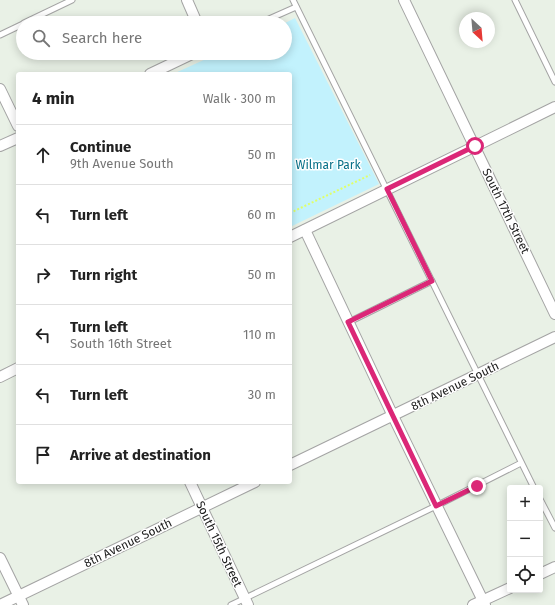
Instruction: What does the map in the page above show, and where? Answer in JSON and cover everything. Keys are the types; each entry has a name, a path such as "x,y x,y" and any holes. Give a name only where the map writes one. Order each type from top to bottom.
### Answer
{"street":[{"path":"187,0 194,16"},
{"name":"South 17th Street","path":"404,0 555,314"},
{"path":"154,72 179,60"},
{"path":"0,89 16,122"},
{"path":"292,236 555,107"},
{"path":"0,146 16,139"},
{"path":"305,230 436,506 484,603"},
{"name":"8th Avenue South","path":"292,464 555,337"},
{"path":"0,377 16,369"},
{"name":"South 15th Street","path":"191,484 246,602"},
{"name":"8th Avenue South","path":"0,605 21,600 202,507 251,484"},
{"path":"0,558 21,600"},
{"path":"543,573 555,567"},
{"path":"473,605 484,603 507,590"}],"lane":[{"path":"39,16 72,0"},
{"path":"293,0 532,485"},
{"path":"515,0 555,82"},
{"path":"276,16 296,7"},
{"path":"0,35 16,27"},
{"path":"348,322 432,281"},
{"path":"231,605 246,602 521,463"},
{"path":"543,505 555,528"}],"path":[{"path":"292,213 374,172"}],"green space":[{"name":"Wilmar Park","path":"295,18 379,184 292,226 292,72 177,72 204,60 292,60 292,20"}],"route":[{"path":"475,146 387,189 432,281 348,322 436,506 477,486"}]}
